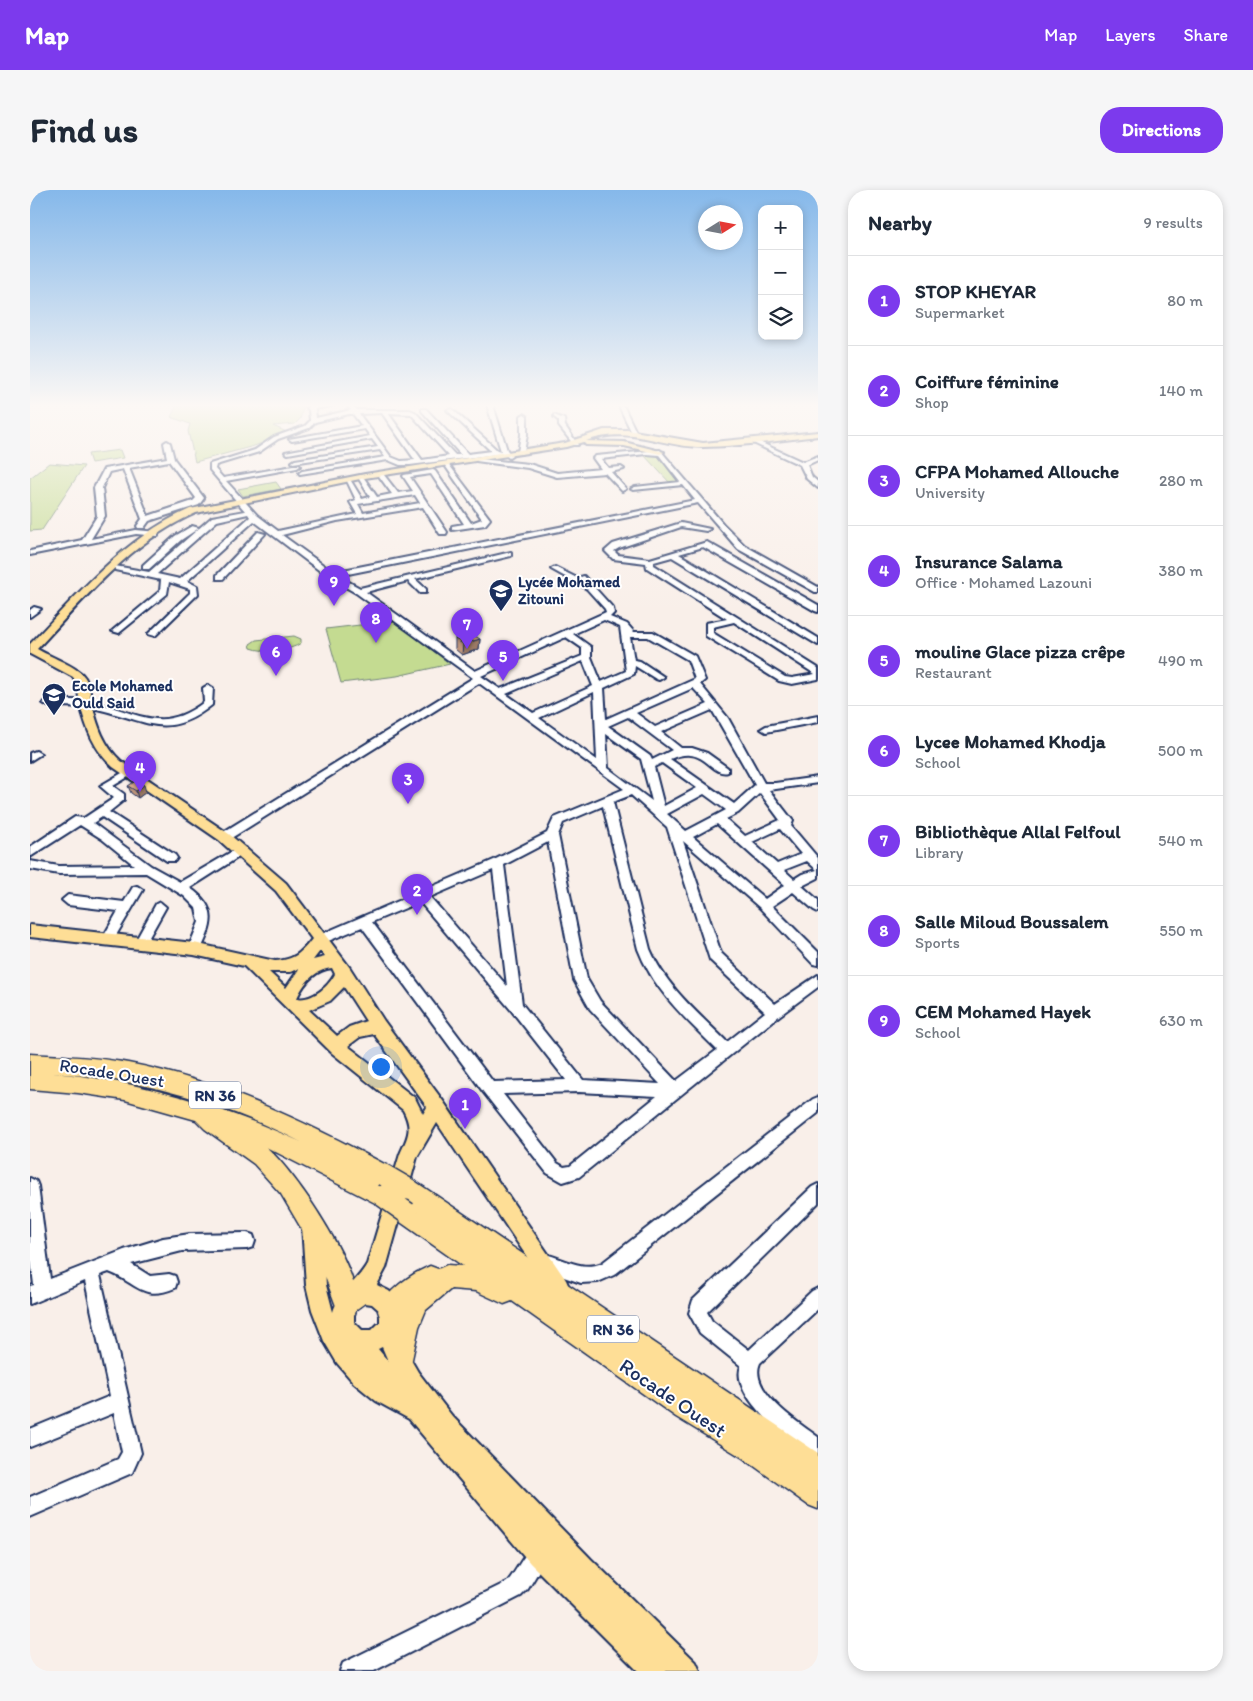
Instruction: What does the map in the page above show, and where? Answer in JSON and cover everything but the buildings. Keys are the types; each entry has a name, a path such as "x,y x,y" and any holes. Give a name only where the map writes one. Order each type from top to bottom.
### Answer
{"highway":[{"name":"Rocade Ouest","path":"30,1063 128,1072 224,1098 289,1124 384,1185 558,1306 818,1469"},
{"name":"Rocade Ouest","path":"30,1080 106,1087 193,1108 231,1120 384,1185"},
{"path":"193,1108 270,1164 290,1188 312,1225 351,1302"},
{"path":"386,1313 420,1283 433,1277 478,1279 530,1307 558,1306"},
{"path":"400,1364 407,1325 418,1302 447,1277"},
{"name":"Rocade Ouest","path":"558,1306 686,1408 752,1449 818,1495"}],"main road":[{"path":"31,649 42,645 168,520 184,514 312,486 384,474"},
{"path":"240,502 378,475"},
{"path":"31,649 121,557 152,534"},
{"path":"31,649 77,675 83,684 86,703 97,738 105,753 129,772 224,837 281,887 321,939 378,1026 437,1107 541,1261 558,1306"},
{"path":"30,931 194,949 275,968 321,963 340,967"},
{"path":"291,1004 297,980 309,956 321,939"},
{"path":"247,961 338,1048 406,1101 413,1109 417,1120 418,1138"},
{"path":"291,1004 316,1002 326,997 338,985 340,967"},
{"path":"338,1048 343,1039 350,1033 378,1026"},
{"path":"395,1094 405,1090 416,1079"},
{"path":"437,1107 418,1138 405,1166 379,1260 367,1284 351,1302 345,1325 539,1554 656,1671"},
{"path":"312,1225 312,1251 318,1298 332,1338 353,1366 369,1381 396,1401 421,1414"},
{"path":"379,1260 378,1275 400,1364 422,1396 486,1469 627,1615 687,1671"},
{"path":"351,1302 366,1293 386,1313"},
{"path":"356,1340 363,1342 376,1340 386,1313"}],"street":[{"path":"85,542 101,516 98,488 104,474"},
{"path":"128,474 146,519"},
{"path":"136,532 146,519 199,501 197,492 183,474"},
{"path":"217,474 251,514 276,534 331,575 359,591 632,790 764,905 818,960"},
{"path":"222,480 235,474"},
{"path":"304,474 312,486"},
{"path":"421,474 405,477 442,532"},
{"path":"434,474 469,526"},
{"path":"455,528 482,523 486,519 457,474"},
{"path":"609,474 622,489"},
{"path":"679,474 718,523 746,551 818,590"},
{"path":"809,474 818,486"},
{"path":"378,475 396,495 411,507"},
{"path":"362,479 386,511"},
{"path":"349,482 372,513"},
{"path":"636,490 686,484"},
{"path":"362,515 354,502 415,493"},
{"path":"396,495 397,509"},
{"path":"331,575 700,501"},
{"path":"276,534 372,513 424,505"},
{"path":"146,566 178,538 215,519 251,514"},
{"path":"220,577 230,552 251,514"},
{"path":"151,575 215,519"},
{"path":"706,529 704,531 711,541 650,561 616,557 609,550 681,525 706,529 718,523"},
{"path":"30,553 136,532 152,534"},
{"path":"182,582 261,534"},
{"path":"704,544 818,610"},
{"path":"359,591 508,554"},
{"path":"674,554 818,642"},
{"path":"650,561 650,566 818,674"},
{"path":"118,568 182,582 194,588 194,594 152,634"},
{"path":"555,569 590,588"},
{"path":"581,578 607,613 632,635"},
{"path":"116,631 164,592 166,579"},
{"path":"410,579 423,591"},
{"path":"224,837 478,677 607,613"},
{"path":"607,613 635,629 632,635"},
{"path":"733,620 709,625 709,634 782,679 792,681 818,674"},
{"path":"533,717 630,672 624,626"},
{"path":"567,634 587,647 586,657 598,687 603,768"},
{"path":"601,725 700,680 692,658 650,634 632,635"},
{"path":"500,693 586,657"},
{"path":"628,662 637,663 659,677"},
{"path":"694,684 709,697 713,706 724,718 761,786 787,821"},
{"path":"48,703 86,703 148,723 166,724 187,720 201,711 209,703 208,688"},
{"path":"654,731 713,706"},
{"path":"630,713 679,751"},
{"path":"766,729 818,719"},
{"path":"601,725 646,758 660,813"},
{"path":"648,766 664,760 679,751 689,749 713,760 724,770"},
{"path":"664,760 702,790 734,810"},
{"path":"85,823 120,799 105,786 129,772"},
{"path":"686,836 734,810 761,786 818,780"},
{"path":"632,790 558,821 552,835 581,980 595,1004 676,1091"},
{"path":"660,813 702,790"},
{"path":"606,800 644,950 650,966 662,984 726,1050"},
{"path":"102,812 171,858"},
{"path":"719,819 818,907"},
{"path":"30,853 79,820 85,823 149,869 181,887 200,905 206,915 204,928 194,949"},
{"path":"744,841 787,821"},
{"path":"787,821 785,827 818,866"},
{"path":"671,822 715,956 774,1012"},
{"path":"321,939 365,922 498,863 552,835"},
{"path":"181,887 242,851"},
{"path":"775,869 810,855"},
{"path":"498,863 516,1006"},
{"path":"30,865 59,870 149,869"},
{"path":"764,905 806,877 818,874"},
{"path":"108,939 136,890"},
{"path":"422,896 516,1006 579,1086"},
{"path":"68,900 126,907"},
{"path":"140,943 160,907"},
{"path":"365,922 489,1088 552,1168 563,1175 574,1172 774,1012 818,980"},
{"path":"489,1088 579,1086 676,1091"},
{"path":"541,1261 583,1275 601,1274 818,1104"},
{"path":"30,1186 36,1293 110,1264 183,1243 247,1241"},
{"path":"750,1363 706,1327 698,1313 699,1306 818,1192"},
{"path":"110,1264 124,1269 148,1285 170,1282"},
{"path":"30,1508 125,1466 132,1453 91,1272"},
{"path":"818,1297 750,1363 749,1378 758,1397 771,1412 818,1448"},
{"path":"30,1438 120,1401"},
{"path":"352,1671 501,1596 521,1582 539,1554"}],"green space":[{"path":"35,474 79,474 42,530 30,531 30,478"},
{"path":"662,474 673,474 680,483 671,484"},
{"path":"276,482 281,489 243,496 238,489"},
{"path":"394,621 450,664 397,676 341,683 326,629"},
{"path":"294,636 301,639 301,643 291,648 270,651 256,650 251,648 250,644 256,640"}],"place":[{"name":"CEM Mohamed Hayek","path":"334,606"},
{"name":"Lycée Mohamed Zitouni","path":"501,612"},
{"name":"Salle Miloud Boussalem","path":"376,643"},
{"name":"Bibliothèque Allal Felfoul","path":"467,649"},
{"name":"Lycee Mohamed Khodja","path":"276,676"},
{"name":"mouline Glace pizza crêpe","path":"503,681"},
{"name":"Ecole Mohamed Ould Said","path":"54,716"},
{"name":"Insurance Salama","path":"140,792"},
{"name":"CFPA Mohamed Allouche","path":"408,804"},
{"name":"Coiffure féminine","path":"417,915"},
{"name":"STOP KHEYAR","path":"465,1129"}]}
